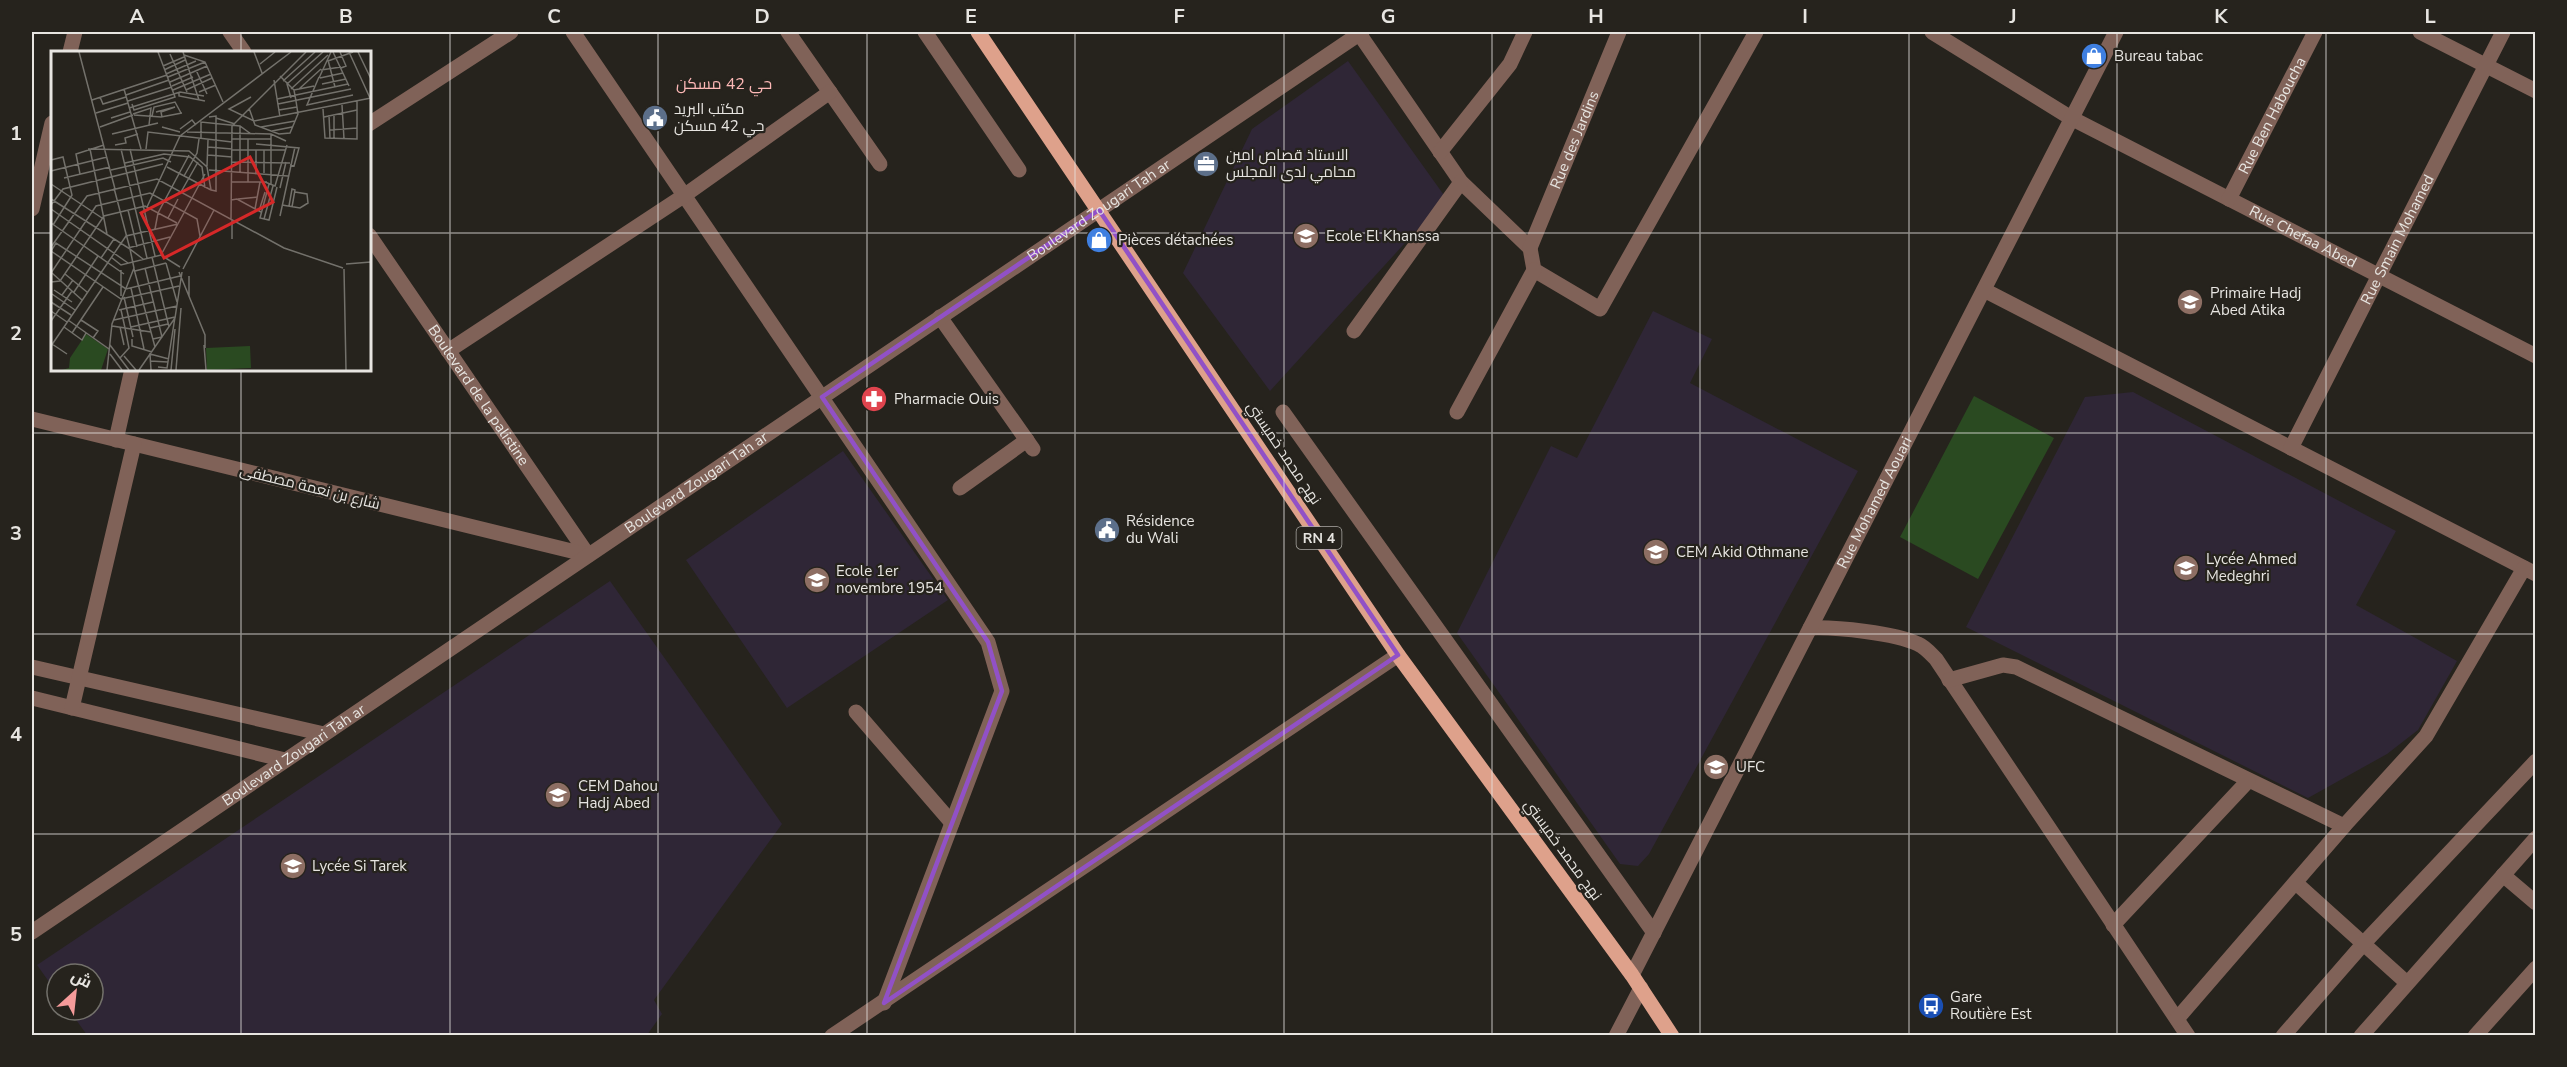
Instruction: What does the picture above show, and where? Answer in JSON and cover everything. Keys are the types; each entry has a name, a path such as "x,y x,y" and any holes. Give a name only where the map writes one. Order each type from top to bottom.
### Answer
{"main road":[{"name":"نهج محمد خميستي","path":"978,32 1398,655 1632,975 1672,1035"}],"street":[{"path":"70,51 75,32"},
{"path":"230,32 243,51"},
{"path":"370,123 511,32"},
{"path":"573,32 988,642 1002,691 884,1003"},
{"path":"788,32 880,164"},
{"path":"925,32 1019,170"},
{"path":"1360,32 1461,182 1530,248 1534,270 1457,412"},
{"name":"Boulevard Zougari Tah ar","path":"32,932 1360,32"},
{"path":"1440,152 1510,64 1525,32"},
{"name":"Rue des Jardins","path":"1530,248 1619,32"},
{"path":"1534,270 1600,309 1756,32"},
{"name":"Rue Chefaa Abed","path":"1932,32 2072,118 2378,275 2534,351"},
{"name":"Rue Mohamed Aouari","path":"1632,975 2116,32"},
{"name":"Rue Ben Haboucha","path":"2229,199 2315,32"},
{"path":"2420,32 2535,91"},
{"name":"Rue Smain Mohamed","path":"2291,448 2504,32"},
{"path":"448,351 685,195 830,92"},
{"path":"32,209 51,127"},
{"path":"1354,331 1461,182"},
{"name":"Boulevard de la palistine","path":"370,236 588,555"},
{"path":"1984,290 2530,571 2426,736 2344,826 2177,1019"},
{"path":"940,317 1030,445 960,488"},
{"path":"116,440 132,370"},
{"path":"1283,412 1654,933"},
{"name":"شارع بن نعمة مصطفى","path":"32,419 588,555"},
{"path":"72,708 134,444"},
{"path":"1810,628 1827,627 1907,639 1921,645 1936,659 2188,1035"},
{"path":"832,1035 884,1003 1398,655"},
{"path":"1949,680 2003,665 2016,667 2344,826"},
{"path":"32,667 324,734"},
{"path":"32,698 285,760"},
{"path":"856,712 952,823"},
{"path":"2283,1035 2364,943 2535,761"},
{"path":"2113,925 2248,781"},
{"path":"2361,1035 2535,838"},
{"path":"2503,875 2535,903"},
{"path":"2296,883 2407,983"},
{"path":"2475,1035 2535,968"},
{"path":"1616,1035 1641,988"}],"highlighted area":[{"path":"1099,210 1398,655 884,1003 1002,691 988,642 822,397"}],"shaded area":[{"name":"Ecole El Khanssa","path":"1348,61 1446,198 1270,391 1183,273 1252,129"},
{"name":"CEM Akid Othmane","path":"1653,311 1712,339 1690,383 1858,471 1649,854 1638,866 1620,864 1457,633 1551,446 1577,458"},
{"name":"Lycée Ahmed Medeghri","path":"2133,392 2396,531 2356,605 2457,661 2418,730 2387,754 2308,798 1966,627 2085,397"},
{"name":"Ecole 1er novembre 1954","path":"843,451 948,600 787,708 686,560"},
{"name":"CEM Dahou Hadj Abed","path":"610,581 782,824 654,1000 662,1014 647,1035 87,1035 78,1022 105,1022 105,962 45,962 45,976 37,965"}],"green space":[{"path":"1974,396 2054,438 1978,579 1900,537"}],"place":[{"name":"Bureau tabac","path":"2094,56"},
{"name":"مكتب البريد حي 42 مسكن","path":"655,118"},
{"name":"الاستاذ قصاص امين محامي لدى المجلس","path":"1206,164"},
{"name":"Ecole El Khanssa","path":"1306,236"},
{"name":"Pièces détachées","path":"1099,240"},
{"name":"Primaire Hadj Abed Atika","path":"2190,302"},
{"name":"Pharmacie Ouis","path":"874,399"},
{"name":"Résidence du Wali","path":"1107,530"},
{"name":"CEM Akid Othmane","path":"1656,552"},
{"name":"Lycée Ahmed Medeghri","path":"2186,568"},
{"name":"Ecole 1er novembre 1954","path":"817,580"},
{"name":"UFC","path":"1716,767"},
{"name":"CEM Dahou Hadj Abed","path":"558,795"},
{"name":"Lycée Si Tarek","path":"293,866"},
{"name":"Gare Routière Est","path":"1931,1006"}],"district":[{"name":"حي 42 مسكن","path":"724,84"}]}
